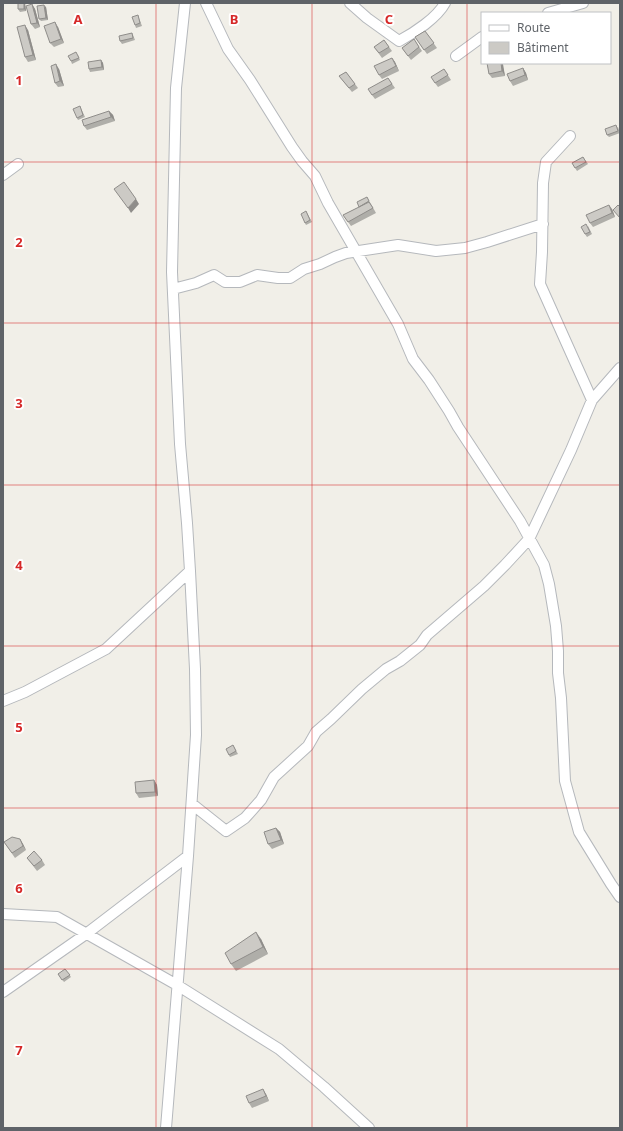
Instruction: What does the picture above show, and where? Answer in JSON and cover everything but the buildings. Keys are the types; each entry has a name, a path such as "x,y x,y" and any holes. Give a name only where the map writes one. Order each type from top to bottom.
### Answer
{"street":[{"path":"165,1127 188,856 196,735 195,669 188,523 180,444 172,272 176,88 185,3"},
{"path":"206,3 228,49 250,80 292,147 315,176 355,252 398,324 413,359 449,411 520,521 544,565 549,584 556,626 565,781 579,832 620,897"},
{"path":"350,3 367,18 399,41 413,34 441,10 445,3"},
{"path":"552,12 583,3"},
{"path":"456,56 481,38"},
{"path":"570,136 546,162 543,183 543,224 540,284 592,400"},
{"path":"3,175 18,164"},
{"path":"173,289 196,283 214,275 225,282 240,282 257,275 290,278 304,269 346,253 398,245 436,251 465,248 543,224"},
{"path":"192,804 226,831 245,818 261,800 274,777 308,746 316,732 386,669 400,661 420,646 428,635 506,565 529,539 571,450 592,400 620,368"},
{"path":"3,702 106,649 190,571"},
{"path":"3,992 86,934 188,856"},
{"path":"3,914 58,917 177,985 279,1050 324,1087 369,1128"}]}
